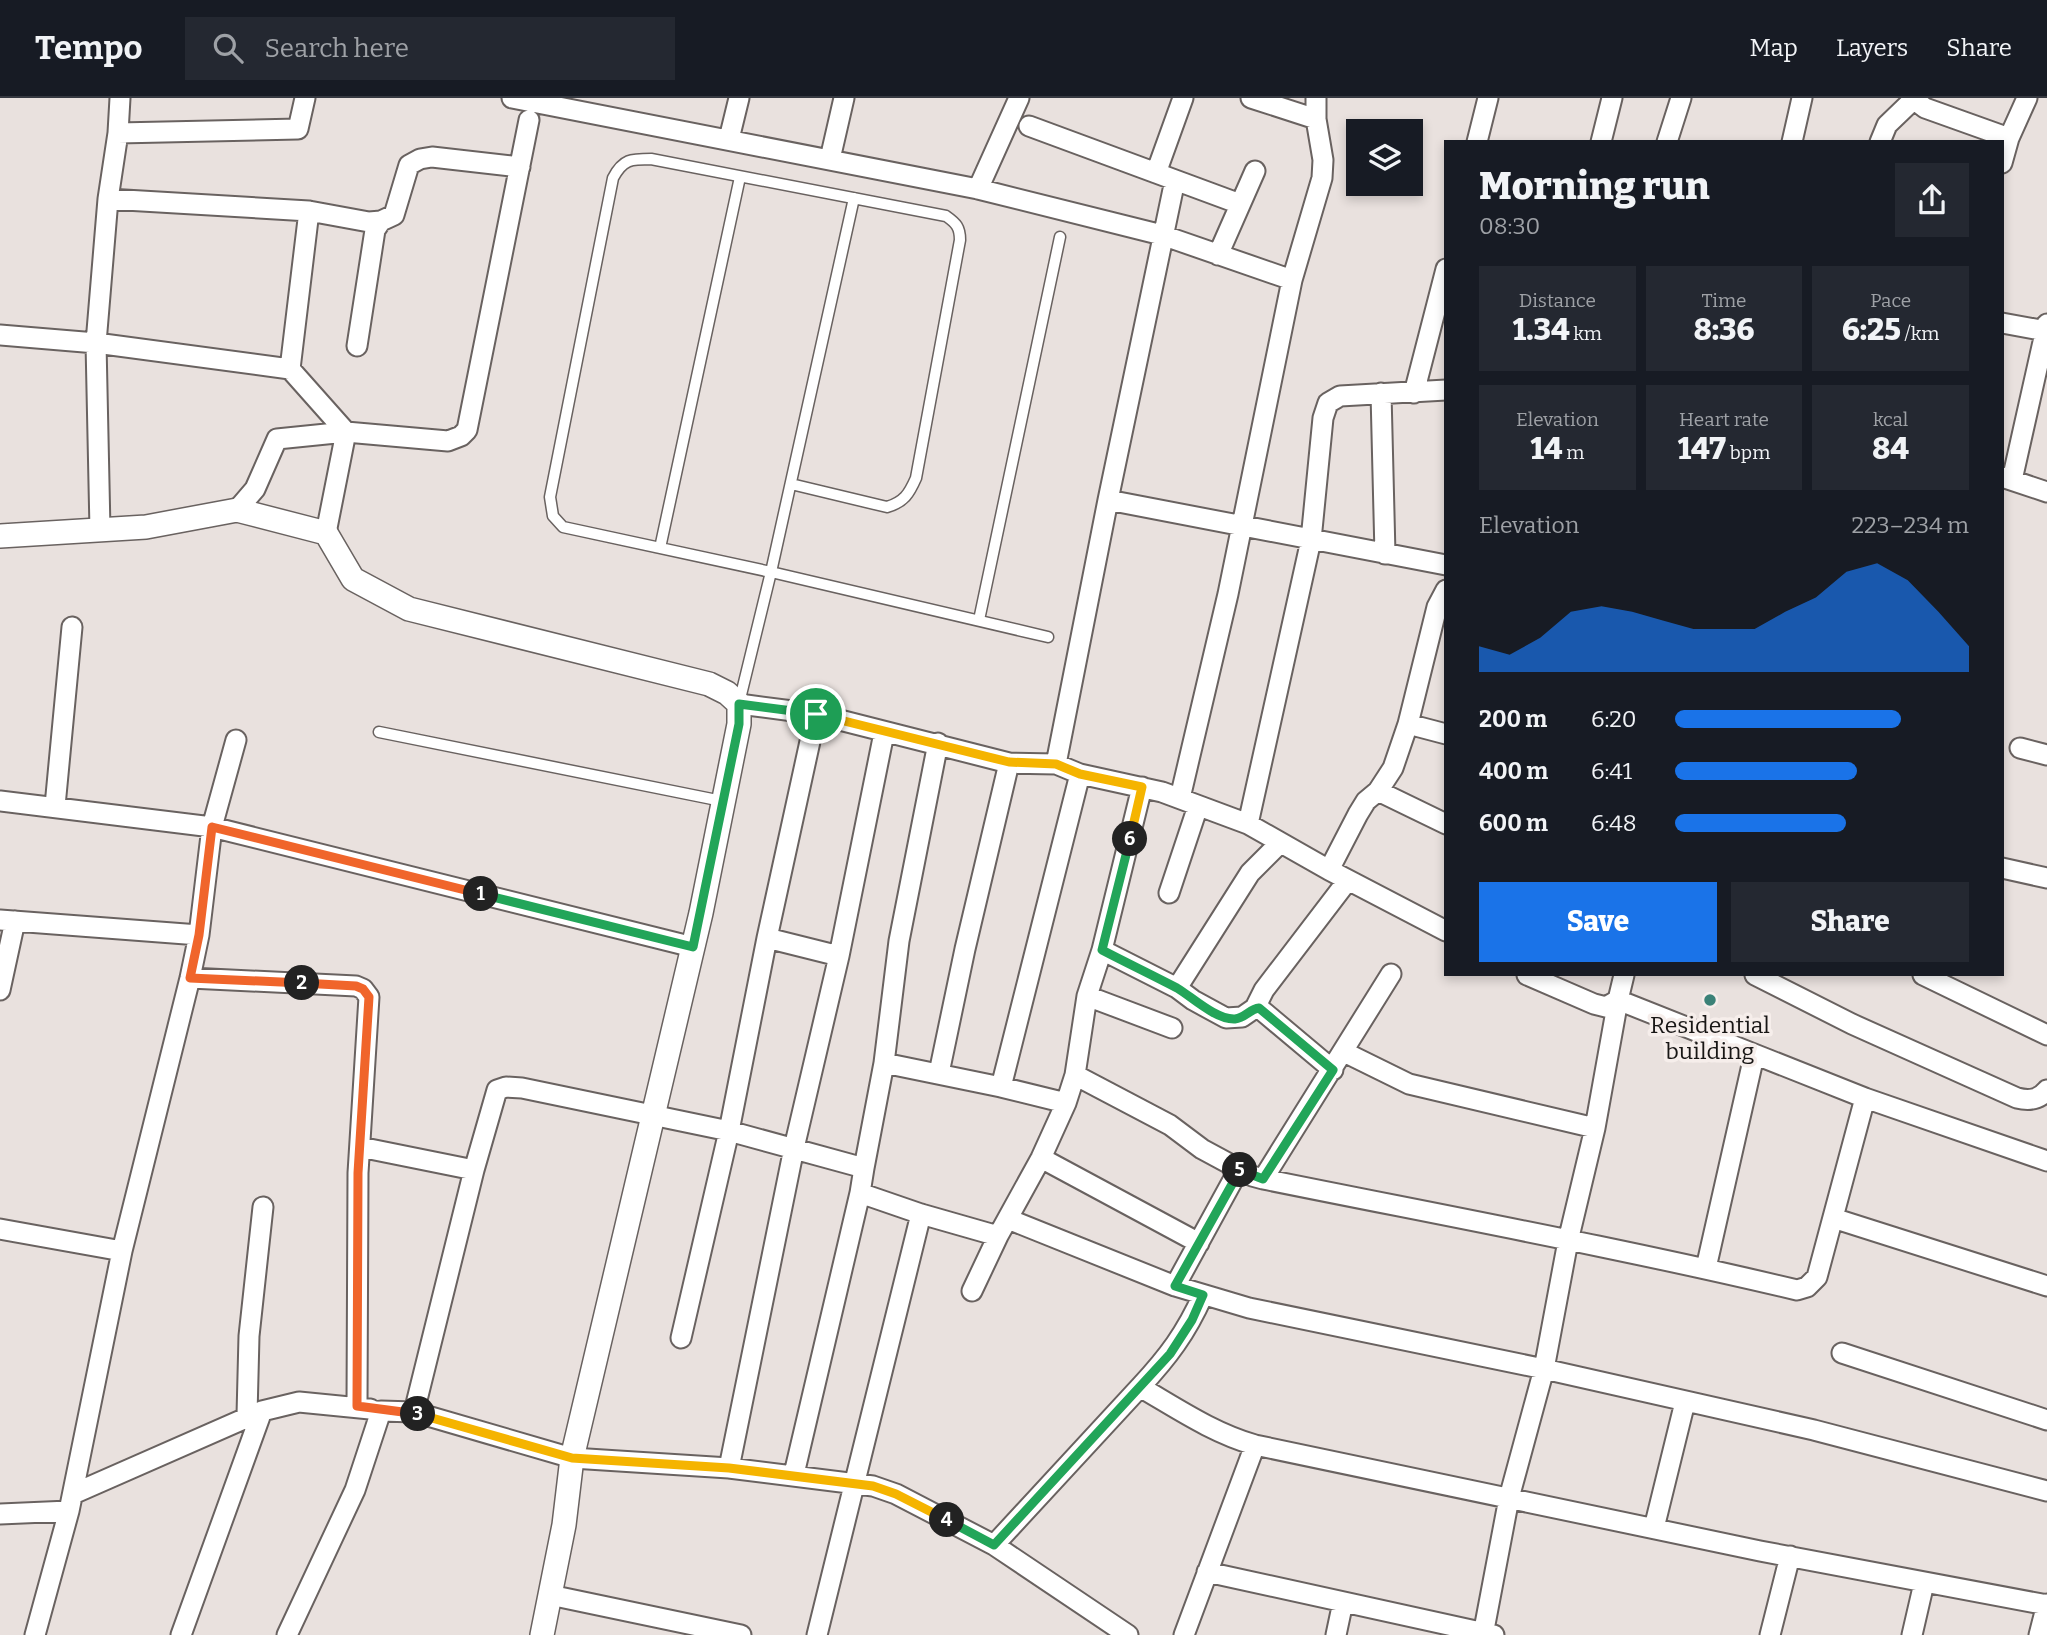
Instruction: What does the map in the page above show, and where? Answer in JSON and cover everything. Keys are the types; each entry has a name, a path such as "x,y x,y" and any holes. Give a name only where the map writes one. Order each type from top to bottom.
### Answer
{"street":[{"path":"100,530 96,343 120,98"},
{"path":"118,133 298,129 305,98"},
{"path":"515,98 978,189 1162,235 1292,280"},
{"path":"729,139 739,98"},
{"path":"830,159 844,98"},
{"path":"978,189 1019,98"},
{"path":"1156,173 1183,98"},
{"path":"1251,98 1316,119"},
{"path":"1169,893 1189,802 1240,526 1292,280 1322,178 1323,160 1316,119 1316,98"},
{"path":"1478,140 1488,98"},
{"path":"1602,140 1612,98"},
{"path":"1668,140 1681,98"},
{"path":"1792,140 1802,98"},
{"path":"2004,156 2026,98"},
{"path":"1881,140 1887,125 1912,99 1925,108 2009,138"},
{"path":"237,510 255,489 277,439 346,432 449,441 467,430 529,120"},
{"path":"1029,126 1240,204"},
{"path":"108,199 309,211 369,222 381,221 394,215 409,165 420,159 432,157 520,167"},
{"path":"1218,255 1255,172"},
{"path":"1056,764 1175,180"},
{"path":"290,369 309,211"},
{"path":"357,346 375,230 381,221"},
{"path":"1414,393 1444,277"},
{"path":"2004,323 2046,327 2007,479 2047,492"},
{"path":"0,335 96,343 290,369 346,432"},
{"path":"1248,824 1311,540 1322,418 1328,403 1340,396 1444,390"},
{"path":"1381,393 1385,554"},
{"path":"346,432 326,533 353,579 409,609 709,684 727,693 739,704 816,714 1009,762 1056,764 1080,774 1142,787 1248,824 1444,930"},
{"path":"1108,500 1444,565"},
{"path":"0,536 146,527 237,510 326,533"},
{"path":"1329,870 1358,814 1393,768 1408,724 1437,607 1444,594"},
{"path":"55,806 72,627"},
{"path":"542,1635 564,1525 572,1458 693,947 739,724 739,704"},
{"path":"681,1338 729,1131 816,714"},
{"path":"1408,724 1444,733"},
{"path":"729,1468 794,1149 839,956 884,733"},
{"path":"35,1635 71,1502 122,1251 190,978 199,935 212,827 236,740"},
{"path":"793,1474 860,1193 884,1063 899,941 938,743"},
{"path":"2020,748 2047,755"},
{"path":"939,1073 1009,762"},
{"path":"1002,1087 1080,774"},
{"path":"972,1291 1041,1158 1066,1103 1075,1075 1087,996 1102,950 1142,787"},
{"path":"1378,791 1444,823"},
{"path":"0,801 212,827 693,947"},
{"path":"1177,988 1250,873 1280,843"},
{"path":"2004,868 2047,878"},
{"path":"1102,950 1177,988 1226,1018 1242,1017 1255,1008 1264,990 1348,880"},
{"path":"0,990 8,921 199,935"},
{"path":"767,939 839,956"},
{"path":"1263,1179 1391,974"},
{"path":"1529,976 1594,1004 1606,1006 1618,1000 1865,1098 2047,1161"},
{"path":"1207,1572 1487,1634 1508,1498 1544,1369 1624,976"},
{"path":"1757,976 1852,1024 2017,1098 2028,1101 2038,1098 2047,1090"},
{"path":"1925,976 2047,1035"},
{"path":"190,978 356,986 363,989 369,997 359,1147 357,1406"},
{"path":"1087,996 1172,1028"},
{"path":"1255,1008 1259,1008 1333,1070"},
{"path":"1344,1052 1409,1084 1595,1128"},
{"path":"1706,1268 1754,1056"},
{"path":"884,1063 1066,1103"},
{"path":"1075,1075 1170,1125 1202,1149 1263,1179 1706,1268 1797,1290 1807,1287 1817,1277 1865,1098"},
{"path":"414,1412 474,1170 497,1090 506,1087 522,1088 652,1114 729,1131 864,1168"},
{"path":"359,1147 474,1170"},
{"path":"1041,1158 1199,1243"},
{"path":"1175,1286 1239,1169"},
{"path":"860,1193 921,1214 1003,1227 1175,1286 1249,1308 1544,1369 1814,1430 2047,1491"},
{"path":"181,1635 254,1413 249,1336 263,1207"},
{"path":"817,1635 921,1214"},
{"path":"1833,1218 2047,1286"},
{"path":"0,1229 122,1251"},
{"path":"994,1545 1170,1354 1192,1320 1203,1295"},
{"path":"1842,1353 2047,1420"},
{"path":"1140,1387 1213,1430 1255,1445 1924,1583 2047,1604 2039,1635"},
{"path":"0,1514 71,1502 254,1413 299,1402 414,1412 572,1458 729,1468 873,1486 896,1494 994,1545 1128,1635"},
{"path":"1654,1528 1685,1402"},
{"path":"287,1635 355,1490 382,1411"},
{"path":"1184,1635 1255,1445"},
{"path":"1770,1635 1790,1556"},
{"path":"1912,1635 1924,1583"},
{"path":"550,1595 741,1635"},
{"path":"1336,1635 1343,1602"}],"lane":[{"path":"791,484 887,507 898,504 909,494 916,478 960,230 956,223 946,216 651,159 634,159 620,165 613,178 550,497 553,516 563,527 771,572 1048,637"},
{"path":"660,548 740,177"},
{"path":"739,704 854,198"},
{"path":"979,621 1060,237"},
{"path":"379,732 723,801"}],"place":[{"name":"Residential building","path":"1710,1000"}],"route":[{"path":"739,704 816,714 1009,762 1056,764 1080,774 1142,787 1102,950 1177,988 1226,1018 1242,1017 1259,1008 1333,1070 1263,1179 1239,1169 1175,1286 1203,1295 1192,1320 1170,1354 994,1545 896,1494 873,1486 729,1468 572,1458 414,1412 382,1411 357,1406 358,1173 369,997 363,989 356,986 190,978 199,935 212,827 693,947 739,724 739,704"}]}
